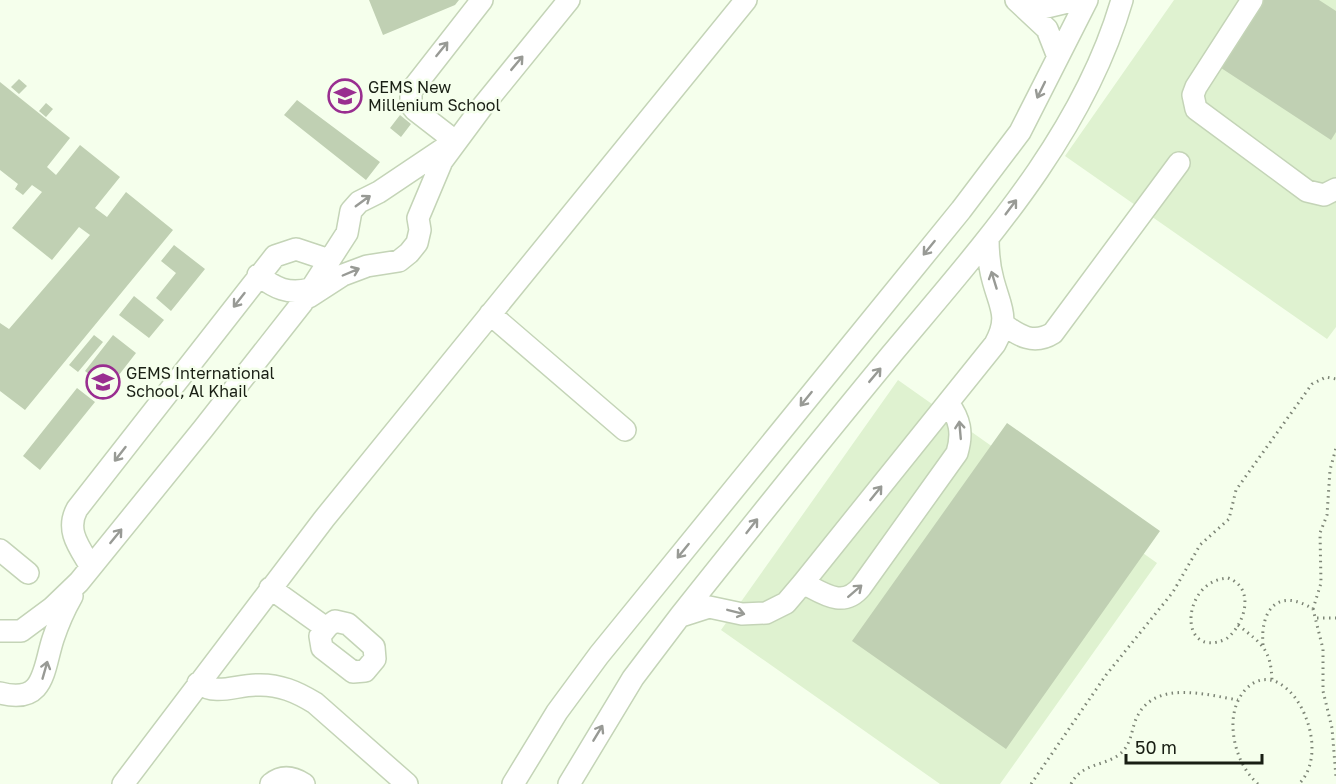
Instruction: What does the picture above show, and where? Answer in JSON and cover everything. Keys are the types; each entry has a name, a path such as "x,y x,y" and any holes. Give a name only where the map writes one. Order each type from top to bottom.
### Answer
{"street":[{"path":"455,141 415,111 411,105 411,91 482,0"},
{"path":"258,275 279,289 306,296 343,275 367,266 399,261 409,254 417,243 420,230 418,218 442,161 455,141 569,0"},
{"path":"123,784 270,588 746,0"},
{"path":"1023,6 1076,0"},
{"path":"513,784 557,712 599,655 961,210 1020,132 1087,0"},
{"path":"569,784 633,678 680,616 798,468 988,238 1050,152 1077,107 1101,57 1122,0"},
{"path":"1252,0 1196,87 1193,95 1196,109 1307,191 1324,195 1336,189"},
{"path":"1023,6 1047,28 1058,57"},
{"path":"0,631 21,631 52,608 85,574 204,429 306,296 347,233 351,211 358,202 379,192 455,141"},
{"path":"1003,324 1018,335 1032,339 1053,333 1179,163"},
{"path":"680,616 709,607 742,614 766,613 786,603 803,583 995,344 1003,324 1002,302 989,262 988,238"},
{"path":"0,693 22,695 40,683 60,620 85,574 73,534 72,521 77,509 274,256 288,250 304,250 329,260"},
{"path":"490,314 625,430"},
{"path":"803,583 837,599 850,596 861,587 957,453 960,442 959,421 948,403"},
{"path":"0,550 28,573"},
{"path":"270,588 326,628"},
{"path":"198,683 220,691 243,686 273,686 302,695 315,703 407,784"},
{"path":"271,784 283,778 291,778 304,784"}],"path":[{"path":"1031,784 1106,675 1173,592 1200,545 1229,519 1236,490 1312,384 1326,377 1336,379"},
{"path":"1336,448 1330,470 1327,515 1320,533 1321,583 1313,609 1323,649 1323,691 1332,728 1336,777"},
{"path":"1228,578 1240,586 1246,601 1238,625 1232,635 1220,642 1205,642 1198,639 1192,628 1191,613 1207,585 1228,578"},
{"path":"1263,645 1263,621 1274,604 1289,600 1313,609"},
{"path":"1317,618 1336,618"},
{"path":"1238,625 1263,645 1269,657 1272,681"},
{"path":"1258,784 1240,760 1233,721 1238,700 1249,686 1257,681 1278,682 1300,700 1312,725 1314,759 1308,774 1299,784"},
{"path":"1071,784 1080,771 1121,753 1131,740 1140,711 1156,698 1165,694 1197,693 1238,700"}],"green space":[{"path":"1174,0 1336,0 1336,327 1327,339 1065,156"},
{"path":"898,380 1157,563 1000,784 940,784 721,630"}],"building":[{"path":"369,0 459,0 455,5 383,35"},
{"path":"1262,0 1319,0 1336,11 1336,132 1331,140 1218,66"},
{"path":"19,79 27,86 19,94 11,87"},
{"path":"0,82 70,138 47,167 56,175 80,145 120,177 95,208 107,217 126,192 173,230 25,410 0,391 0,323 9,329 90,235 79,227 52,260 12,228 42,192 32,185 23,195 15,189 18,184 0,170"},
{"path":"297,100 380,162 366,180 284,115"},
{"path":"46,103 53,109 46,117 39,111"},
{"path":"400,115 411,124 401,137 390,128"},
{"path":"174,245 205,269 171,311 156,298 176,273 161,261"},
{"path":"134,296 164,320 149,338 119,315"},
{"path":"94,335 103,342 78,372 69,365"},
{"path":"113,335 136,353 108,389 85,371"},
{"path":"77,388 95,402 40,470 23,456"},
{"path":"1007,423 1160,531 1006,749 852,641"}],"place":[{"name":"GEMS New Millenium School","path":"345,96"},
{"name":"GEMS International School, Al Khail","path":"103,382"}]}
